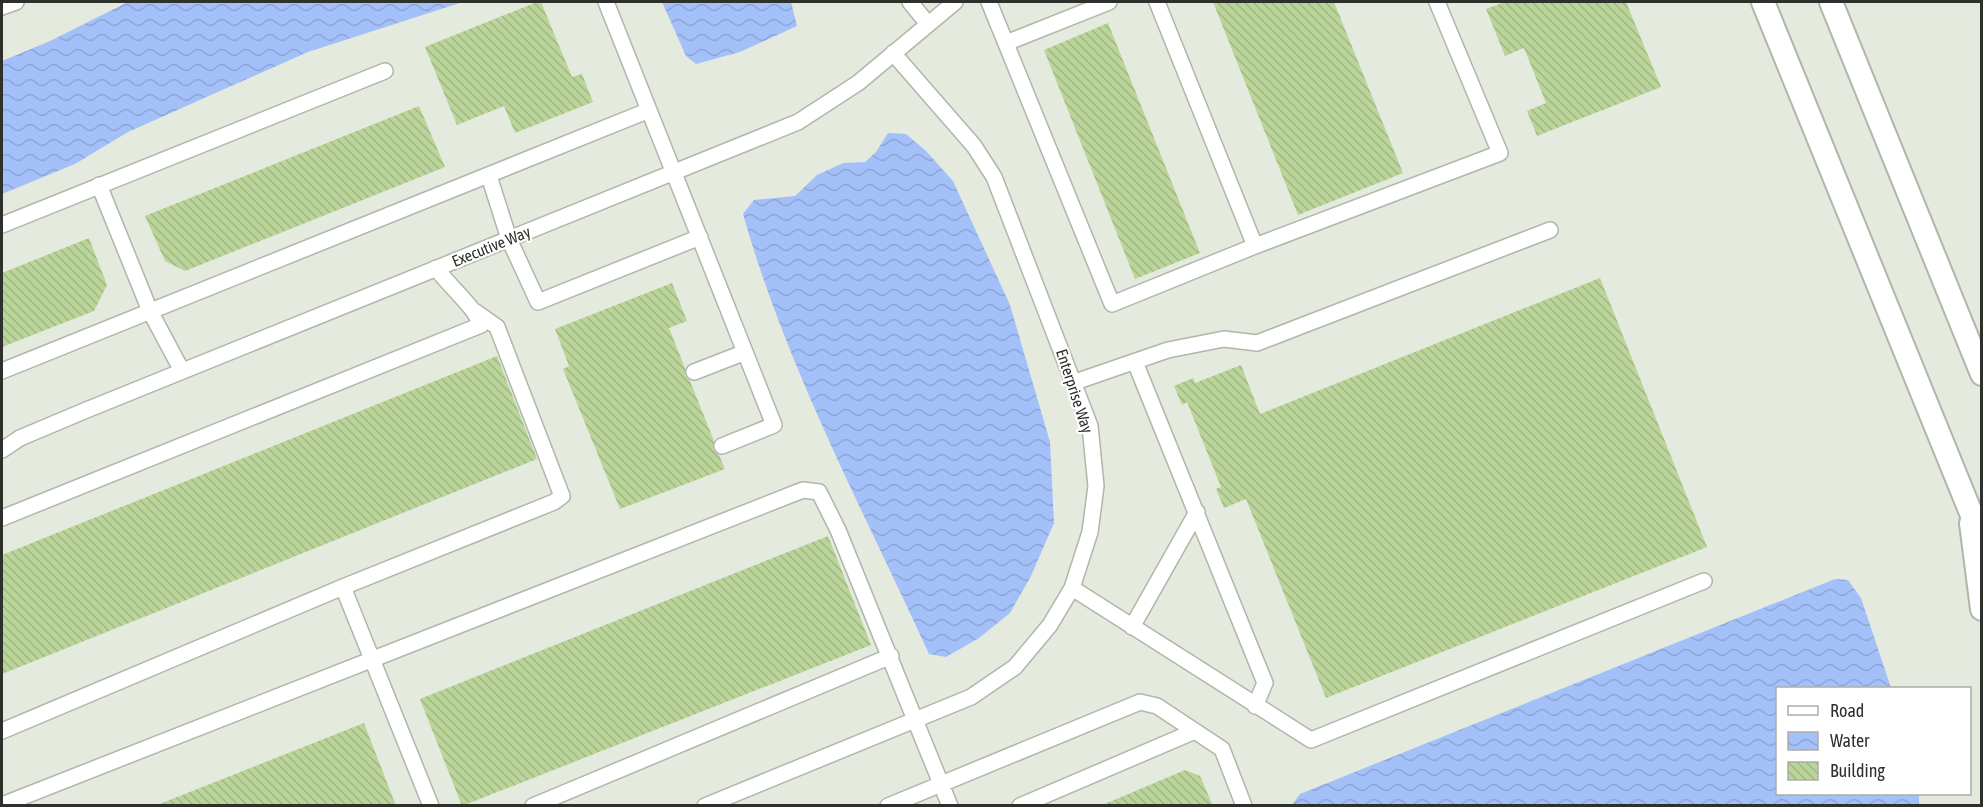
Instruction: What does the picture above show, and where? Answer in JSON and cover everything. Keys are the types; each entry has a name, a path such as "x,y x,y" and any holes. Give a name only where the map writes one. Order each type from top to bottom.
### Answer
{"highway":[{"path":"1763,2 1982,540"},
{"path":"1831,2 1982,374"},
{"path":"1970,512 1982,609"}],"street":[{"path":"2,7 16,2"},
{"path":"606,2 647,111 675,172 743,353 774,425 722,446"},
{"path":"910,2 928,24"},
{"name":"Executive Way","path":"2,450 20,438 182,371 798,122 858,83 955,2"},
{"path":"989,2 1112,304 1255,246 1500,153 1437,2"},
{"path":"1006,43 1109,2"},
{"path":"1157,2 1255,246"},
{"name":"Enterprise Way","path":"705,806 971,697 1014,667 1050,625 1072,588 1090,532 1096,486 1090,426 1075,382 994,177 974,146 893,53"},
{"path":"2,225 385,71"},
{"path":"2,371 647,111"},
{"path":"489,176 509,239 538,302 700,237"},
{"path":"99,185 150,311 182,371"},
{"path":"1075,382 1168,350 1224,339 1257,343 1550,230"},
{"path":"2,731 343,587 554,502 562,496 497,327 452,290 436,268"},
{"path":"2,518 481,325 476,312"},
{"path":"694,372 743,353"},
{"path":"1135,362 1266,683 1255,706"},
{"path":"2,805 373,662 803,490 819,492 838,530 950,806"},
{"path":"1132,627 1197,512"},
{"path":"1072,588 1311,740 1704,581"},
{"path":"343,587 431,806"},
{"path":"533,806 891,656"},
{"path":"888,806 1140,702 1157,706 1222,749 1244,806"},
{"path":"1020,806 1195,731"}],"water":[{"path":"128,2 463,2 308,52 128,132 75,164 2,194 2,61 50,41"},
{"path":"662,2 791,2 797,26 740,52 696,64 686,56"},
{"path":"888,133 906,134 926,151 953,181 1010,305 1050,442 1054,523 1031,576 1010,613 979,638 946,657 929,654 827,437 781,327 743,214 754,200 795,196 817,175 843,163 865,162 876,152"},
{"path":"1835,579 1848,580 1861,598 1891,687 1776,687 1776,795 1919,795 1919,805 1292,805 1300,794"}],"building":[{"path":"541,2 572,77 582,74 593,102 515,133 504,106 457,125 425,47"},
{"path":"1213,2 1334,2 1403,173 1298,215"},
{"path":"1505,2 1626,2 1661,87 1537,136 1527,111 1546,103 1524,48 1505,56 1486,9"},
{"path":"1108,23 1200,253 1135,279 1044,50"},
{"path":"419,106 445,167 185,271 165,261 145,216"},
{"path":"89,238 107,285 94,311 2,347 2,273"},
{"path":"1600,278 1707,547 1326,698 1246,499 1224,508 1216,489 1221,487 1187,402 1182,405 1174,386 1193,378 1195,383 1241,365 1260,414"},
{"path":"672,283 687,321 669,328 685,368 685,376 690,381 714,441 713,449 719,455 725,469 620,509 563,369 569,366 555,329"},
{"path":"497,356 537,459 2,674 2,555"},
{"path":"828,536 871,645 462,806 420,699"},
{"path":"364,723 396,806 157,805"},
{"path":"1185,770 1200,776 1213,806 1100,806"}]}
